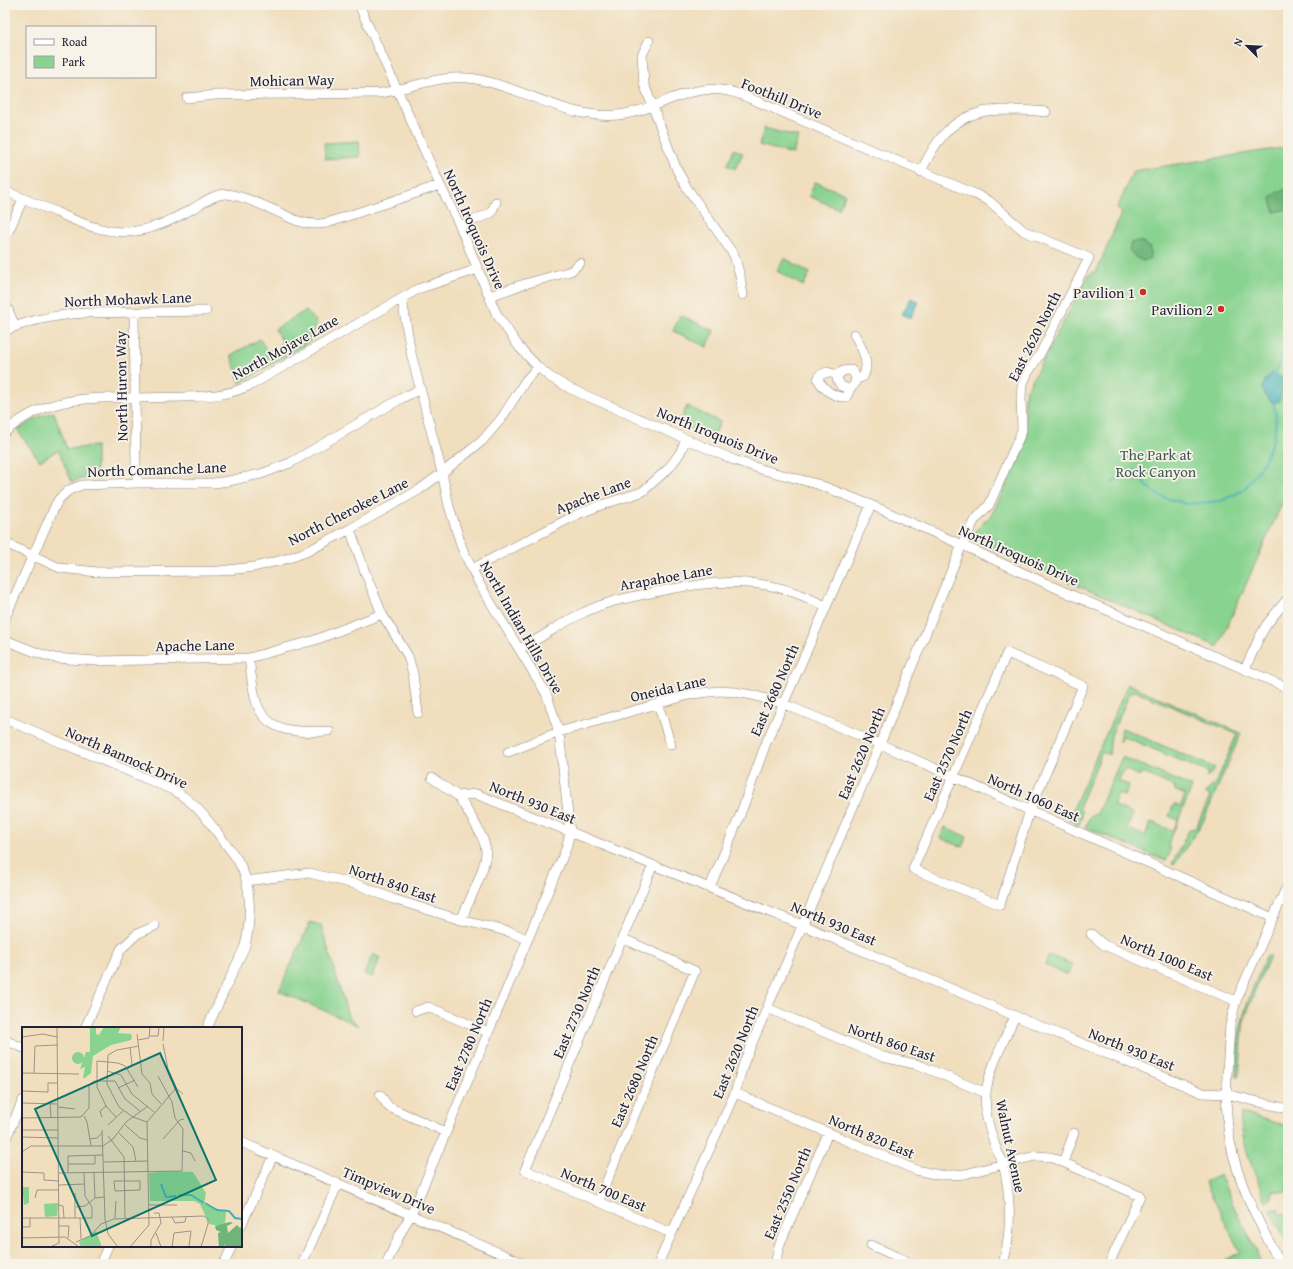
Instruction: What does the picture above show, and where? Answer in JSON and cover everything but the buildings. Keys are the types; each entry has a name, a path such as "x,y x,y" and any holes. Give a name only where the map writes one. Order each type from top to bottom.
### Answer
{"street":[{"name":"North Iroquois Drive","path":"359,5 503,324 519,347 550,377 571,389 749,465 816,484 871,505 962,544 1065,592 1288,688"},
{"path":"649,40 642,55 644,84 678,170 687,188 734,255 740,276 743,295"},
{"name":"Foothill Drive","path":"397,90 435,80 463,78 488,82 563,108 600,115 625,114 653,107 698,91 712,90 733,92 975,194 989,201 1024,231 1089,258"},
{"name":"Mohican Way","path":"187,98 222,95 381,92 397,90"},
{"path":"922,172 936,142 949,129 969,116 985,111 1030,109 1046,112"},
{"path":"5,191 86,225 111,231 125,232 138,231 159,226 209,199 224,194 239,196 300,222 320,224 327,223 440,185"},
{"path":"5,239 23,199"},
{"path":"460,226 491,213 496,202"},
{"name":"East 2620 North","path":"658,1264 735,1093 744,1062 880,744 962,544 974,521 989,505 1018,440 1022,430 1022,386 1027,374 1040,354 1089,258"},
{"path":"490,296 521,285 571,271 580,263"},
{"name":"North Mojave Lane","path":"5,432 16,422 38,410 61,402 118,397 214,396 240,390 418,289 478,269"},
{"name":"North Indian Hills Drive","path":"402,299 411,353 449,506 462,548 480,585 546,693 559,732 570,832"},
{"path":"5,303 15,326"},
{"name":"North Mohawk Lane","path":"5,331 15,326 64,315 85,313 206,311"},
{"name":"North Huron Way","path":"134,312 136,470 138,483"},
{"path":"854,334 863,350 866,364 866,370 863,376 856,379"},
{"name":"North Cherokee Lane","path":"5,543 44,562 60,568 77,571 218,571 259,566 286,559 306,552 350,529 419,490 442,473 482,441 501,419 526,380 538,367"},
{"path":"844,370 851,370 855,375 856,379 854,386 849,389 846,397 831,394 818,379 820,375 827,372 838,375 844,370"},
{"path":"838,375 838,382 841,386 849,389"},
{"name":"North Comanche Lane","path":"33,556 55,506 59,499 69,490 82,485 214,483 262,474 290,463 402,398 421,389"},
{"name":"Apache Lane","path":"472,569 578,514 642,492 669,468 680,453 686,439"},
{"name":"East 2680 North","path":"710,887 739,818 766,743 871,505"},
{"path":"350,529 382,614 408,656 413,674 418,713"},
{"path":"5,618 33,556"},
{"name":"Arapahoe Lane","path":"519,649 594,607 622,598 689,585 721,582 760,585 792,592 826,606"},
{"path":"1245,669 1267,624 1288,598"},
{"name":"Apache Lane","path":"5,640 55,658 89,661 249,658 315,640 382,614"},
{"name":"East 2570 North","path":"1007,653 1083,686 1030,810 1000,905 913,869 1007,653"},
{"path":"249,658 256,700 260,711 270,723 287,730 310,732 329,731"},
{"name":"Oneida Lane","path":"508,752 559,732 692,694 718,691 736,692 752,694 784,704"},
{"path":"658,704 670,745"},
{"name":"North 1060 East","path":"784,704 880,744 1273,918"},
{"name":"North Bannock Drive","path":"5,719 173,790 187,798 201,811 238,860 246,881 249,908 248,932 245,946 207,1027"},
{"path":"432,778 458,796 476,826 486,850 484,866 461,920"},
{"name":"North 930 East","path":"458,796 476,794 710,887 1015,1016 1204,1093 1226,1094 1288,1110"},
{"name":"East 2780 North","path":"386,1264 410,1215 446,1132 566,849 570,832"},
{"name":"East 2730 North","path":"525,1170 653,865"},
{"name":"North 840 East","path":"246,881 309,873 359,885 393,900 461,920 510,932 527,939"},
{"path":"1279,1264 1278,1259 1254,1213 1239,1175 1230,1140 1226,1094 1230,1025 1236,1001 1288,884"},
{"path":"85,1027 121,949 138,934 155,926"},
{"name":"North 1000 East","path":"1090,934 1104,945 1236,1001"},
{"name":"East 2680 North","path":"598,1202 695,971 622,938"},
{"path":"416,1011 428,1006 488,1032"},
{"name":"North 860 East","path":"767,1008 883,1057 919,1065 986,1093"},
{"name":"Walnut Avenue","path":"1003,1264 1008,1243 1010,1214 1003,1163 998,1153 988,1120 986,1093 990,1075 1015,1016"},
{"path":"5,1040 22,1048"},
{"name":"North 820 East","path":"735,1093 916,1170 927,1173 952,1175 966,1174 1003,1163 1035,1156 1051,1157 1140,1196 1109,1264"},
{"path":"380,1096 389,1107 446,1132"},
{"path":"5,1140 19,1120 22,1105"},
{"name":"East 2550 North","path":"775,1264 779,1246 828,1133"},
{"path":"1063,1162 1074,1133"},
{"name":"Timpview Drive","path":"242,1142 525,1264"},
{"path":"242,1224 273,1156"},
{"name":"North 700 East","path":"525,1170 671,1233"},
{"path":"302,1264 338,1184"},
{"path":"871,1246 913,1264"},
{"path":"100,1264 108,1247"},
{"path":"224,1264 232,1247"}],"green space":[{"path":"764,128 798,137 793,154 759,145"},
{"path":"359,141 360,157 325,159 324,143"},
{"name":"The Park at Rock Canyon","path":"1288,147 1288,490 1218,647 976,541 975,531 992,514 1024,448 1027,436 1024,398 1026,391 1089,275 1097,270 1122,212 1117,209 1133,171"},
{"path":"734,149 743,153 735,169 727,165"},
{"path":"815,182 845,194 839,209 809,196"},
{"path":"1288,189 1288,209 1275,212 1271,198 1277,192"},
{"path":"1143,242 1150,248 1150,258 1143,261 1135,257 1129,250 1131,243"},
{"path":"784,258 810,273 803,286 777,271"},
{"path":"306,311 317,322 309,342 240,383 231,355 260,339 267,351 278,350 282,341 275,329"},
{"path":"680,315 714,331 707,347 673,331"},
{"path":"687,406 720,422 713,439 679,423"},
{"path":"54,412 67,449 96,446 96,478 80,479 72,482 58,450 40,461 17,430 39,417"},
{"path":"1128,684 1241,733 1203,822 1174,865 1172,864 1188,832 1190,829 1196,828 1210,796 1205,793 1216,783 1237,734 1135,691 1130,693 1111,735 1109,755 1102,752 1079,808 1082,814 1079,825 1068,820"},
{"path":"1122,728 1215,768 1207,778 1209,773 1123,736 1120,742"},
{"path":"1122,757 1192,787 1168,845 1170,851 1166,861 1085,827 1090,817 1097,814","holes":["1124,769 1140,776 1141,772 1175,787 1174,790 1185,795 1180,807 1174,804 1169,816 1178,820 1173,831 1151,822 1145,836 1127,828 1133,814 1113,805 1118,794 1124,796 1129,785 1118,781"]},
{"path":"945,827 967,837 963,847 940,838"},
{"path":"310,922 321,925 348,1016 359,1026 279,991"},
{"path":"373,954 380,958 372,977 364,974"},
{"path":"1049,955 1072,964 1068,975 1045,965"},
{"path":"1267,955 1270,956 1244,1021 1239,1076 1237,1078 1237,1053 1241,1027 1256,980"},
{"path":"1241,1113 1288,1126 1288,1192 1272,1191 1271,1198 1266,1202 1245,1146 1241,1123"},
{"path":"1220,1175 1233,1205 1256,1250 1260,1261 1255,1264 1219,1264 1240,1252 1205,1182"},
{"path":"1270,1209 1279,1209 1279,1214 1288,1214 1288,1245"}],"water":[{"path":"911,298 919,302 910,319 902,314"},
{"path":"1272,373 1281,377 1282,383 1279,401 1273,403 1265,396 1262,388 1266,379"}],"waterway":[{"path":"1274,377 1288,339"},
{"path":"1112,483 1129,470 1133,470 1137,472 1146,485 1159,496 1187,504 1221,501 1244,490 1263,463 1274,438 1276,417 1273,401"}],"place":[{"name":"Pavilion 1","path":"1143,292"},
{"name":"Pavilion 2","path":"1221,309"}]}
